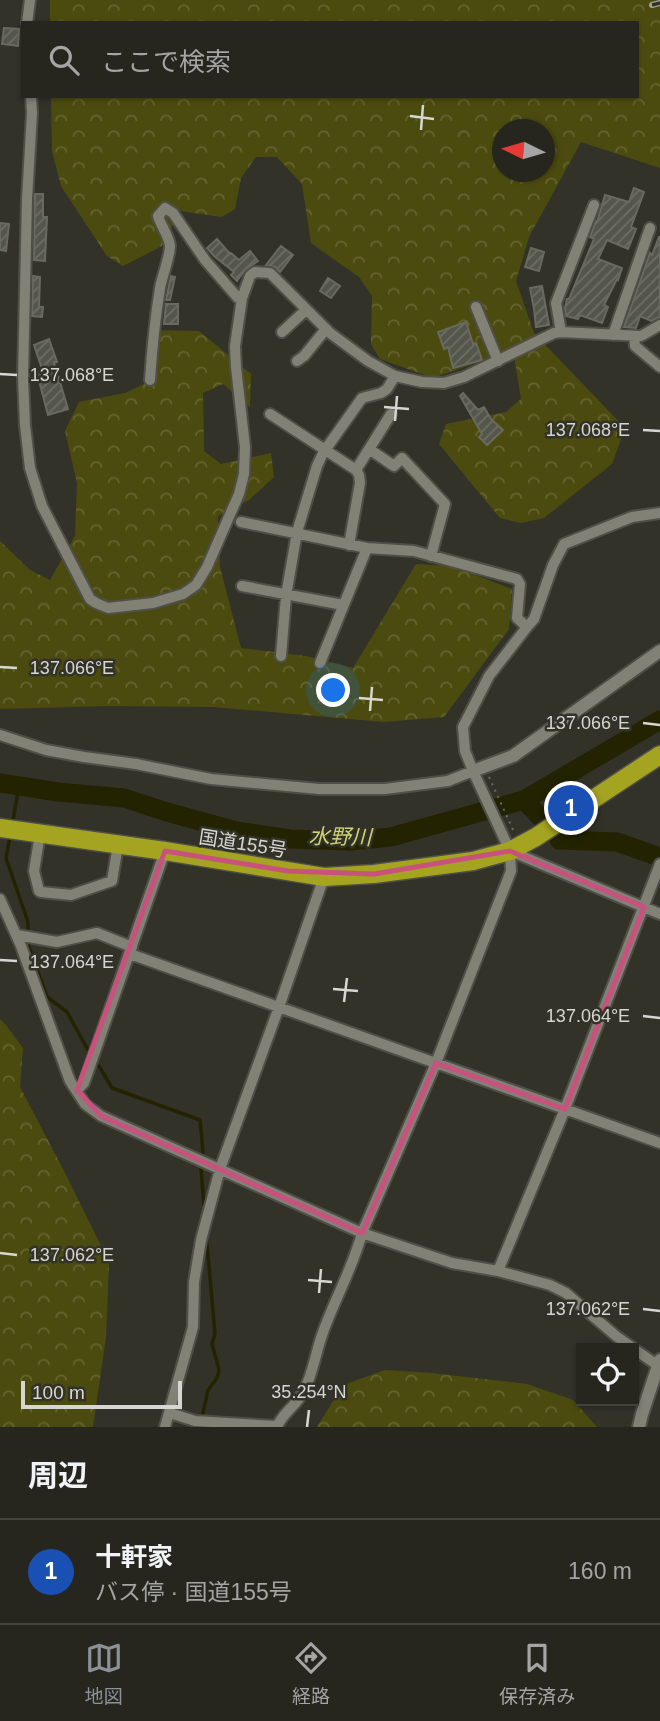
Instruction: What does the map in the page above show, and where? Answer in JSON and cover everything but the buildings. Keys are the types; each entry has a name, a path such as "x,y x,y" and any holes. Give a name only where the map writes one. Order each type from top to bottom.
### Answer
{"highway":[{"name":"国道155号","path":"8,830 165,851 324,877 374,874 472,861 510,843 537,837 660,755"}],"street":[{"path":"27,21 30,0"},
{"path":"31,98 23,378 24,425 30,468 42,506 90,599 108,608 153,603 183,594 196,585 207,567 239,494 244,474 245,447 235,346 242,298 250,276 255,272 270,273 326,329 368,361 395,376 422,382 444,383 464,377 554,333 641,337 660,325"},
{"path":"561,332 556,303 594,205"},
{"path":"150,380 155,319 170,248 160,225 158,216 161,211 165,208 173,213 205,260 238,298 242,298"},
{"path":"612,335 650,228"},
{"path":"476,307 498,361"},
{"path":"282,332 306,310"},
{"path":"298,361 326,329"},
{"path":"634,336 635,346 660,367"},
{"path":"281,656 286,594 297,532 317,466 325,449 362,398 381,393 395,376"},
{"path":"270,414 356,470 360,482 349,545"},
{"path":"356,470 391,414"},
{"path":"369,449 394,466 402,458 445,504 431,556"},
{"path":"170,1413 195,1421 276,1426 300,1397 322,1334 357,1253 362,1233 436,1063 511,871 510,843 472,771 465,751 463,726 489,676 534,619 553,565 564,544 632,517 660,513"},
{"path":"241,522 349,545 406,550 517,579 520,584 517,618 527,626"},
{"path":"320,663 367,548"},
{"path":"242,586 343,606"},
{"path":"0,735 47,750 211,779 319,789 385,789 448,781 513,755 660,651"},
{"path":"40,834 34,871 41,892 71,895 112,881 118,845"},
{"path":"510,843 660,915"},
{"path":"77,1090 84,1083 165,851"},
{"path":"498,1271 565,1109 660,864"},
{"path":"165,1427 193,1327 194,1282 201,1240 220,1169 324,877"},
{"path":"0,899 17,934 70,1081 85,1104 101,1116 362,1233 452,1263 498,1271 550,1285 566,1293 627,1343"},
{"path":"17,934 57,942 97,933 131,951 279,1007 660,1143"},
{"path":"639,1351 659,1364 639,1427"}],"path":[{"path":"487,773 510,843"}],"highlighted area":[{"path":"165,851 288,871 374,874 510,851 644,907 565,1109 436,1063 362,1233 101,1116 77,1090"}],"green space":[{"path":"50,0 660,0 660,168 581,142 529,237 516,281 534,333 625,428 612,464 544,518 521,523 500,518 439,444 446,424 506,412 521,399 513,350 433,378 380,359 371,344 372,296 359,277 311,243 302,184 277,157 256,157 241,178 235,209 222,217 180,211 162,246 123,266 107,256 61,186 52,151 51,98 639,98 639,21 50,21"},
{"path":"149,330 199,331 251,374 250,407 223,384 203,393 204,451 221,464 271,453 274,477 249,500 218,516 220,567 241,648 306,656 353,668 416,564 452,566 512,589 509,629 444,717 384,722 213,707 0,709 0,541 30,570 50,580 75,536 77,483 65,431 79,402 125,393 148,382"},
{"path":"0,1019 23,1048 20,1087 109,1262 106,1337 93,1427 0,1427"},
{"path":"385,1370 527,1384 573,1400 597,1427 317,1427 343,1385"}],"waterway":[{"name":"水野川","path":"0,783 124,798 236,831 290,839 350,841 391,837 524,800 660,720"},
{"path":"12,826 19,786"},
{"path":"524,800 541,818"},
{"path":"10,837 6,858 28,922 28,944 47,997 67,1012 88,1050"},
{"path":"559,840 617,842 654,855"},
{"path":"99,1066 112,1088 200,1120 203,1152"},
{"path":"201,1169 204,1206"},
{"path":"200,1427 208,1390 217,1378 219,1370 212,1344 215,1334 207,1244"}],"railway":[{"path":"652,5 660,3"}],"place":[{"name":"十軒家","path":"571,808"}]}
